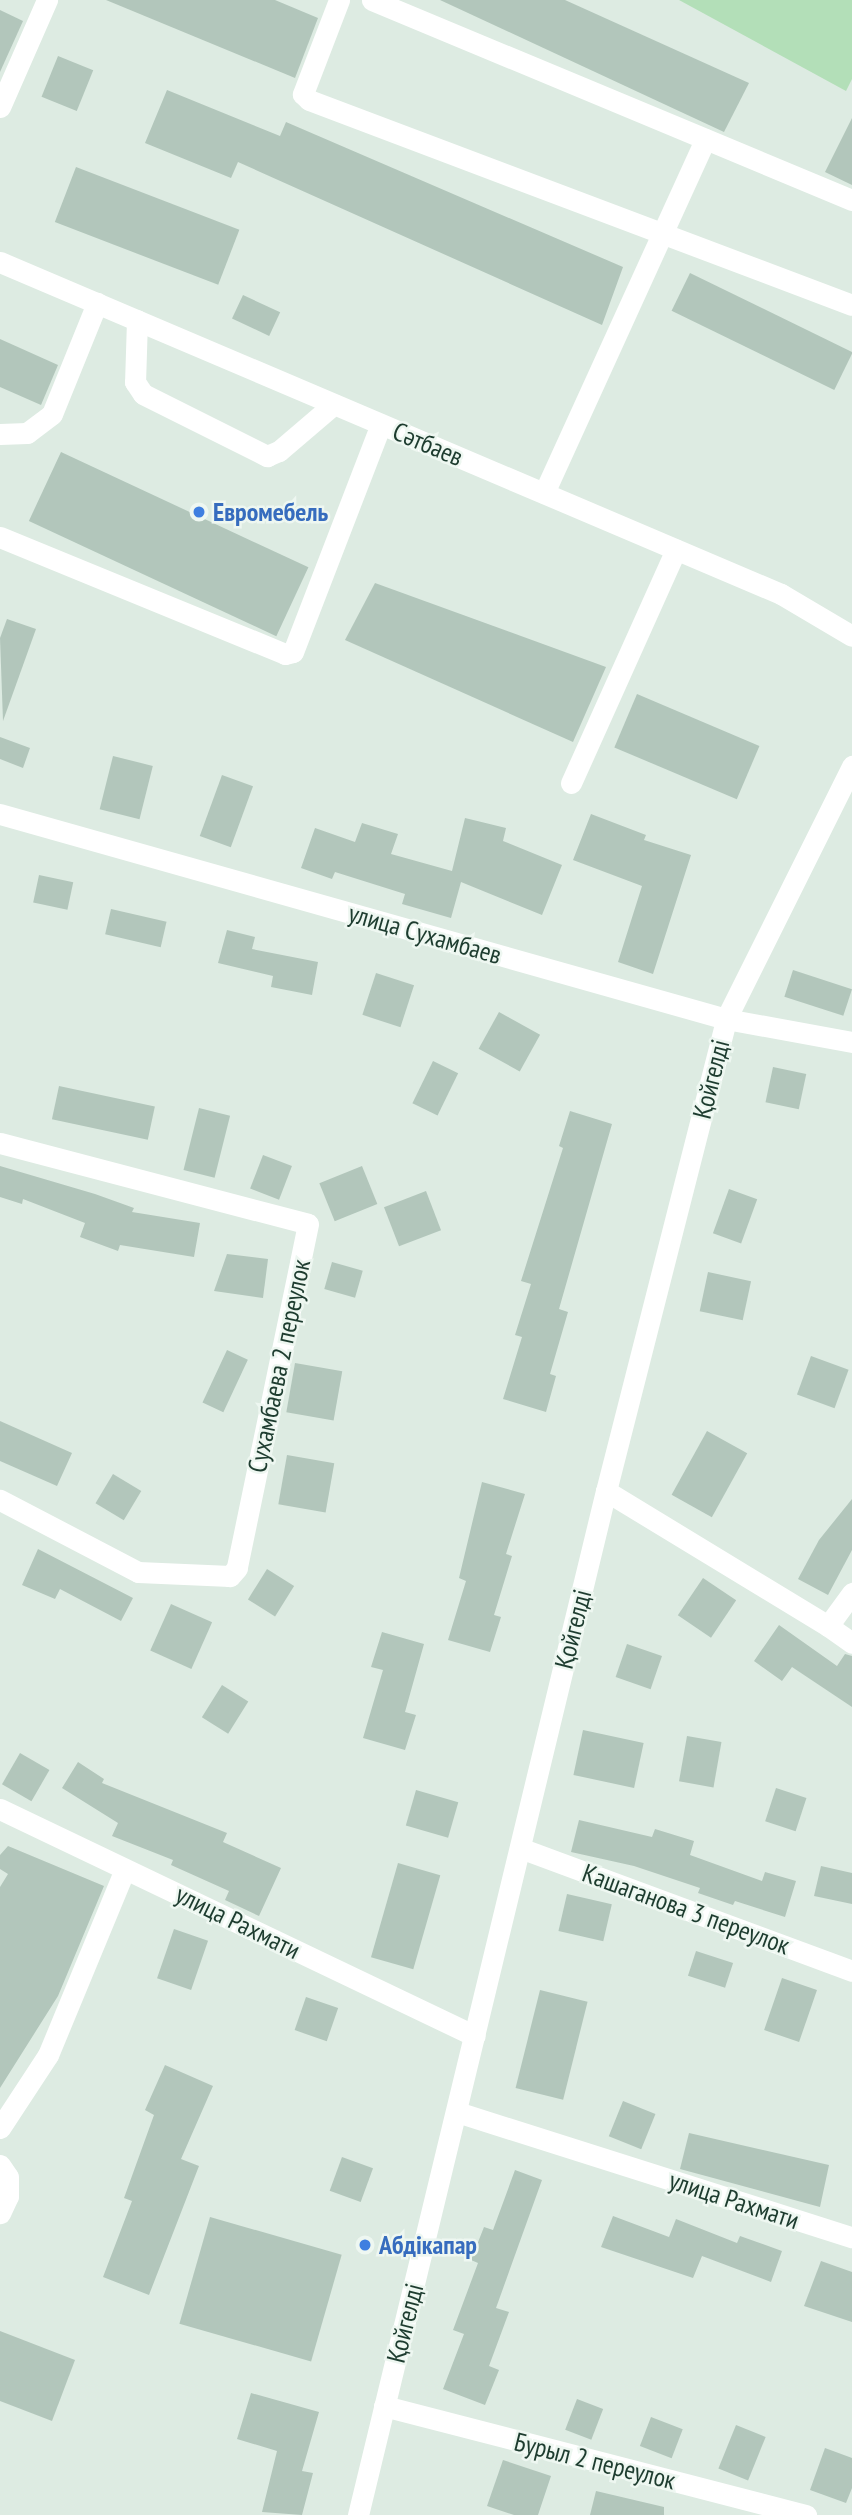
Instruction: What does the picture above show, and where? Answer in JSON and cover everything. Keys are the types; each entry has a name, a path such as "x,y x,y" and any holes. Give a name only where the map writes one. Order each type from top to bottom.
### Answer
{"street":[{"path":"0,107 47,0"},
{"path":"339,0 303,94 309,100 663,231 852,305"},
{"path":"372,0 852,200"},
{"path":"544,494 705,139"},
{"name":"Сәтбаев","path":"0,262 781,594 852,636"},
{"path":"0,434 27,433 52,414 97,303"},
{"path":"137,320 135,382 143,394 267,456 279,451 334,404"},
{"path":"0,537 285,654 293,652 382,424"},
{"path":"570,783 676,550"},
{"name":"Қойгелді","path":"358,2515 606,1491 726,1019 852,766"},
{"name":"улица Сухамбаев","path":"0,814 726,1019 852,1042"},
{"name":"Сухамбаева 2 переулок","path":"0,1143 308,1224 237,1567 230,1576 138,1572 0,1500"},
{"path":"606,1491 852,1643"},
{"path":"828,1626 852,1593"},
{"name":"улица Рахмати","path":"0,1809 475,2036"},
{"name":"Кашаганова 3 переулок","path":"520,1848 852,1971"},
{"path":"0,2128 48,2055 125,1869"},
{"name":"улица Рахмати","path":"457,2112 852,2237"},
{"path":"0,2165 8,2177 8,2196 0,2213"},
{"name":"Бурыл 2 переулок","path":"384,2406 806,2515"}],"green space":[{"path":"679,0 852,0 852,79 846,91"}],"building":[{"path":"106,0 275,0 318,18 295,78"},
{"path":"440,0 565,0 749,83 724,132"},
{"path":"0,10 23,21 0,72"},
{"path":"58,56 93,70 77,111 42,97"},
{"path":"167,90 280,136 286,122 623,267 602,325 238,162 231,178 145,143"},
{"path":"852,118 852,185 825,172"},
{"path":"76,167 239,230 218,285 55,222"},
{"path":"690,273 852,352 834,390 672,311"},
{"path":"243,295 280,312 269,336 232,319"},
{"path":"0,339 58,365 41,405 0,387"},
{"path":"61,452 308,567 276,636 29,521"},
{"path":"375,583 606,667 573,742 345,640"},
{"path":"7,619 36,629 3,721 0,638"},
{"path":"637,694 759,746 737,799 614,747"},
{"path":"0,737 30,748 23,768 0,759"},
{"path":"113,756 153,766 139,819 100,809"},
{"path":"222,775 253,786 231,847 200,836"},
{"path":"591,814 646,835 644,840 691,855 653,974 618,962 642,886 573,860"},
{"path":"465,818 506,828 503,841 562,865 542,915 461,882 451,918 402,904 405,894 335,872 332,879 301,868 315,828 355,842 362,823 398,834 391,854 452,871"},
{"path":"39,875 73,882 67,910 33,902"},
{"path":"111,909 167,922 161,947 105,934"},
{"path":"227,930 255,937 252,949 318,962 312,995 271,987 273,976 218,963"},
{"path":"793,970 852,989 843,1016 784,997"},
{"path":"376,973 414,985 400,1027 362,1015"},
{"path":"499,1012 540,1035 520,1072 479,1049"},
{"path":"433,1061 458,1073 438,1116 412,1103"},
{"path":"773,1067 806,1074 799,1109 766,1102"},
{"path":"59,1086 155,1106 148,1140 52,1119"},
{"path":"199,1108 230,1116 215,1178 184,1170"},
{"path":"570,1111 612,1124 559,1309 568,1312 550,1374 556,1376 546,1412 503,1399 522,1337 515,1335 531,1284 521,1281 563,1148 559,1146"},
{"path":"263,1155 292,1166 279,1200 250,1189"},
{"path":"0,1166 95,1194 134,1208 132,1212 200,1223 194,1257 120,1245 118,1251 80,1237 85,1223 23,1199 22,1204 0,1197"},
{"path":"362,1166 377,1204 335,1221 319,1183"},
{"path":"729,1189 757,1199 741,1243 713,1233"},
{"path":"426,1191 441,1230 399,1246 384,1207"},
{"path":"227,1254 268,1259 263,1298 214,1291"},
{"path":"332,1262 363,1271 355,1298 324,1289"},
{"path":"708,1272 751,1281 743,1320 700,1311"},
{"path":"227,1350 248,1360 223,1412 202,1403"},
{"path":"811,1356 849,1370 835,1408 797,1395"},
{"path":"295,1363 342,1371 334,1421 286,1412"},
{"path":"0,1421 72,1453 57,1486 0,1461"},
{"path":"707,1431 747,1453 712,1517 672,1495"},
{"path":"287,1455 334,1463 326,1513 278,1504"},
{"path":"113,1474 141,1491 124,1520 95,1503"},
{"path":"482,1482 525,1494 506,1554 512,1556 494,1615 501,1617 490,1652 448,1640 466,1581 459,1578"},
{"path":"852,1499 852,1550 828,1595 798,1579 819,1540"},
{"path":"38,1549 133,1598 121,1621 60,1589 55,1599 22,1585"},
{"path":"267,1569 294,1586 275,1616 248,1600"},
{"path":"703,1578 736,1600 711,1638 678,1615"},
{"path":"171,1604 212,1622 191,1669 150,1651"},
{"path":"779,1625 837,1666 845,1654 852,1656 852,1707 792,1667 782,1681 754,1661"},
{"path":"382,1632 424,1644 405,1712 416,1715 405,1750 363,1738 383,1670 371,1667"},
{"path":"627,1644 662,1656 651,1689 616,1677"},
{"path":"222,1685 248,1701 228,1734 202,1717"},
{"path":"583,1730 644,1743 634,1788 573,1775"},
{"path":"687,1736 721,1742 713,1787 679,1781"},
{"path":"20,1753 49,1770 31,1801 2,1784"},
{"path":"78,1762 104,1779 102,1783 227,1833 223,1842 281,1868 259,1916 225,1900 229,1891 171,1865 173,1860 112,1836 118,1823 62,1788"},
{"path":"776,1788 806,1798 796,1831 765,1821"},
{"path":"416,1790 458,1802 448,1838 406,1826"},
{"path":"579,1820 652,1837 655,1829 694,1841 690,1855 762,1881 765,1872 796,1881 785,1917 735,1901 733,1905 698,1893 700,1888 634,1866 571,1852"},
{"path":"8,1846 104,1886 58,1996 0,2088 0,1887 8,1874 0,1869 0,1855"},
{"path":"398,1863 440,1875 413,1969 371,1957"},
{"path":"821,1866 852,1873 852,1904 814,1896"},
{"path":"567,1894 612,1904 603,1941 558,1931"},
{"path":"174,1929 208,1941 191,1990 157,1978"},
{"path":"696,1951 733,1963 725,1988 688,1976"},
{"path":"782,1978 817,1990 799,2042 764,2030"},
{"path":"540,1990 588,2002 563,2100 516,2088"},
{"path":"306,1997 338,2008 327,2041 295,2030"},
{"path":"165,2065 213,2086 181,2159 199,2166 149,2295 103,2277 132,2201 124,2198 154,2115 145,2110"},
{"path":"623,2101 655,2114 641,2149 609,2136"},
{"path":"689,2133 829,2165 820,2207 680,2169"},
{"path":"342,2157 373,2168 361,2202 330,2191"},
{"path":"515,2170 542,2180 496,2308 509,2312 489,2366 499,2370 485,2405 443,2389 464,2334 453,2330 478,2263 471,2260 484,2227 493,2230"},
{"path":"613,2216 669,2237 676,2219 737,2243 740,2236 782,2251 771,2282 702,2256 693,2278 601,2247"},
{"path":"210,2217 342,2255 311,2361 179,2324"},
{"path":"821,2261 852,2272 852,2322 804,2306"},
{"path":"0,2331 75,2360 52,2421 0,2401"},
{"path":"251,2393 319,2412 302,2471 313,2473 302,2515 262,2512 277,2451 237,2439"},
{"path":"577,2399 603,2409 591,2440 565,2430"},
{"path":"651,2417 683,2429 672,2458 640,2446"},
{"path":"736,2425 766,2437 748,2481 718,2469"},
{"path":"825,2448 852,2458 852,2488 846,2503 810,2490"},
{"path":"503,2460 551,2476 538,2515 514,2515 487,2506"},
{"path":"596,2491 664,2507 664,2515 590,2515"}],"place":[{"name":"Евромебель","path":"199,512"},
{"name":"Абдiкапар","path":"365,2245"}]}
